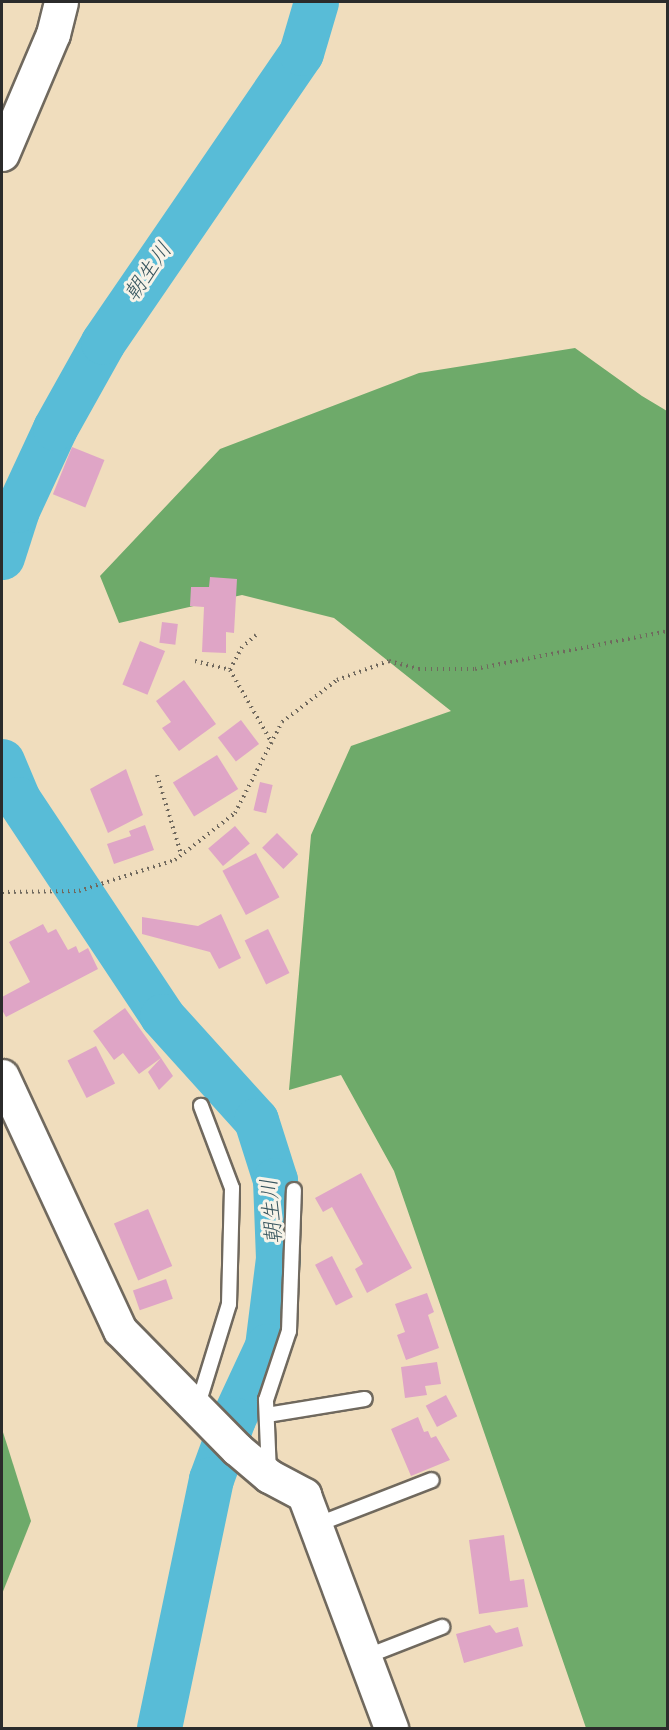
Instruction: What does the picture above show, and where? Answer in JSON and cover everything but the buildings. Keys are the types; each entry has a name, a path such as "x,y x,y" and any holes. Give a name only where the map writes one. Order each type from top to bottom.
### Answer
{"street":[{"path":"2,154 53,34 61,2"},
{"path":"2,1076 120,1330 196,1410 269,1476 304,1495 391,1728"}],"lane":[{"path":"196,1410 229,1304 232,1188 201,1106"},
{"path":"269,1476 266,1400 289,1331 294,1191"},
{"path":"267,1415 365,1398"},
{"path":"316,1525 432,1480"},
{"path":"365,1657 442,1627"}],"path":[{"path":"2,892 79,891 175,860 235,813 282,722 337,680 389,661 419,669 475,669 668,631"},
{"path":"230,670 242,647 256,635"},
{"path":"195,661 230,670 272,742"},
{"path":"157,775 181,854"}],"green space":[{"path":"575,348 667,411 667,1728 586,1728 394,1171 341,1075 289,1090 311,835 351,746 451,711 334,618 242,595 119,623 100,576 220,449 419,373"},
{"path":"2,1429 31,1521 2,1594"}],"waterway":[{"name":"朝生川","path":"2,557 17,510 55,428 103,342 301,53 316,2"},
{"name":"朝生川","path":"2,761 18,799 162,1016 256,1120 275,1180 278,1258 267,1346 233,1419 211,1479 159,1728"}]}
